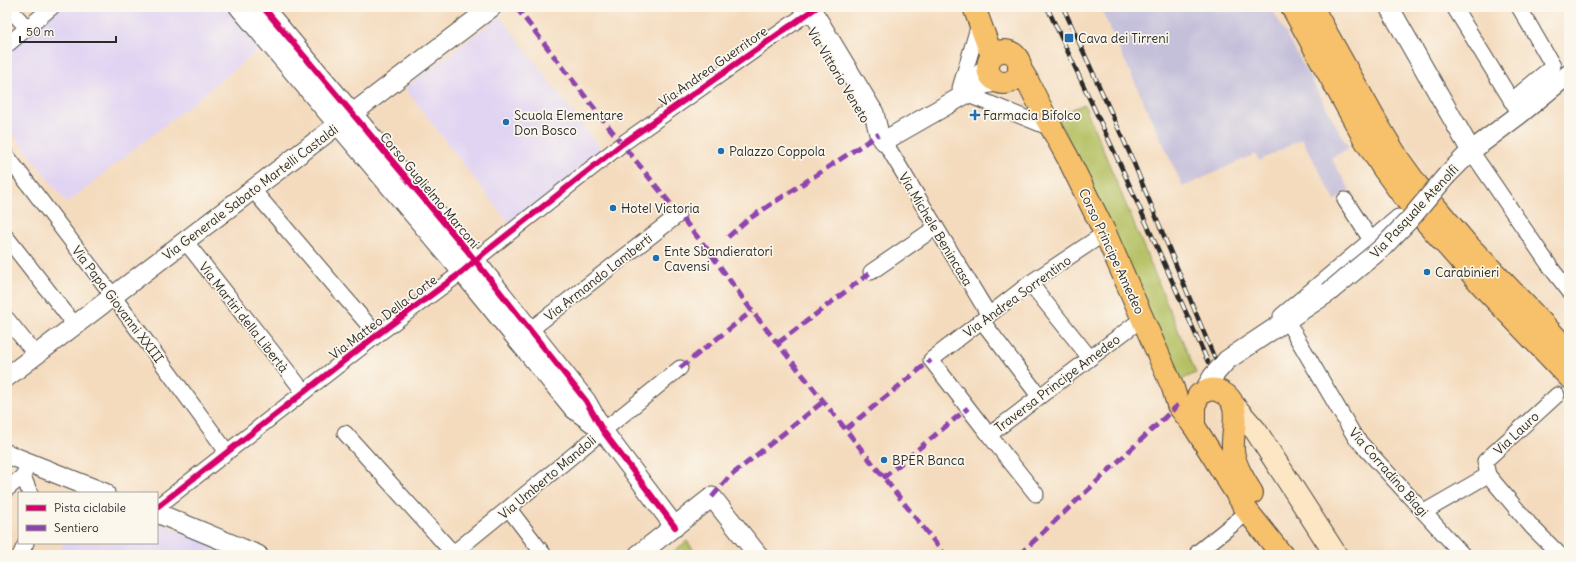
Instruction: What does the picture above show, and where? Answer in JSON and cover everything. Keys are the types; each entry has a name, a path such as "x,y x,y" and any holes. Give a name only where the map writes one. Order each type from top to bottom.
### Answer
{"main road":[{"path":"1292,7 1364,138 1383,168 1404,196 1488,292 1569,377"},
{"path":"1312,7 1379,128 1417,185 1465,242 1569,351"},
{"path":"977,14 1012,90 1049,123"},
{"name":"Corso Principe Amedeo","path":"1049,123 1105,233 1173,388 1178,405 1194,426 1273,555"},
{"path":"1173,388 1185,394 1202,393 1210,389 1217,390 1223,392 1234,400 1256,431 1336,555"},
{"path":"1194,426 1194,406 1202,393"},
{"path":"1234,400 1233,439 1236,462 1241,474 1287,555"},
{"path":"1248,512 1282,555"}],"street":[{"path":"8,7 27,28"},
{"path":"7,45 52,7"},
{"name":"Corso Guglielmo Marconi","path":"239,7 274,34 469,266 524,335 586,401 603,431 675,527"},
{"name":"Corso Guglielmo Marconi","path":"263,7 274,34"},
{"name":"Via Generale Sabato Martelli Castaldi","path":"7,377 492,7"},
{"path":"1389,7 1471,151 1551,268 1569,290"},
{"path":"1454,7 1515,107 1553,66 1519,7"},
{"name":"Via Vittorio Veneto","path":"809,9 816,17 874,113 882,138"},
{"name":"Via Andrea Guerritore","path":"622,144 809,9"},
{"path":"963,91 977,14"},
{"path":"882,138 963,91 976,79 1002,67"},
{"name":"Via Pasquale Atenolfi","path":"1202,393 1213,376 1227,360 1329,292 1382,248 1410,219 1448,175 1515,107 1569,74"},
{"path":"963,91 1049,123"},
{"name":"Via Michele Benincasa","path":"882,138 935,228 985,318 1039,396"},
{"name":"Via Matteo Della Corte","path":"158,505 377,335 469,266 622,144"},
{"name":"Via Papa Giovanni XXIII","path":"7,156 113,296 227,452"},
{"path":"253,190 377,335"},
{"path":"1345,200 1371,240"},
{"name":"Via Armando Lamberti","path":"524,335 678,215"},
{"path":"1264,335 1285,311 1398,217"},
{"path":"871,272 935,228"},
{"name":"Via Andrea Sorrentino","path":"931,360 1030,283 1105,233"},
{"path":"7,238 76,325"},
{"name":"Via Martiri della Libertà","path":"185,241 304,392"},
{"path":"1030,283 1090,358"},
{"name":"Traversa Principe Amedeo","path":"931,360 989,435 1142,318"},
{"path":"7,319 36,354"},
{"name":"Via Corradino Biagi","path":"1287,321 1355,437 1463,555"},
{"path":"1227,360 1225,372 1226,381 1234,400"},
{"name":"Via Umberto Mandoli","path":"452,554 680,368"},
{"name":"Via Lauro","path":"1488,475 1485,462 1557,395"},
{"path":"345,433 452,554"},
{"path":"989,435 1036,494"},
{"path":"7,454 26,470 102,492"},
{"path":"7,489 26,470"},
{"path":"26,470 30,492"},
{"path":"1424,512 1488,475 1532,527 1560,555"},
{"path":"638,555 712,497 758,555"},
{"path":"509,509 544,555"},
{"path":"1200,555 1198,552 1248,512"},
{"path":"158,513 258,555"},
{"path":"20,555 26,544"}],"shaded area":[{"path":"52,7 239,7 269,42 67,203 7,126 7,45"},
{"path":"1100,7 1271,7 1349,148 1331,158 1350,190 1335,200 1302,139 1259,161 1255,154 1183,187"},
{"name":"Scuola Elementare Don Bosco","path":"500,16 605,155 510,225 405,88"},
{"path":"158,522 239,555 60,555 63,544 158,544"}],"green space":[{"path":"1084,104 1196,373 1179,381 1059,121 1062,114"},
{"path":"687,541 697,555 669,555"}],"railway":[{"path":"1047,7 1125,175 1208,362"},
{"path":"1063,7 1130,154 1214,357"}],"marked path":[{"path":"516,7 622,144 708,250 752,311 945,555"},
{"path":"728,237 747,220 879,134"},
{"path":"778,343 871,272"},
{"path":"680,368 752,311"},
{"path":"846,429 931,360"},
{"path":"712,497 728,478 824,401"},
{"path":"1019,555 1178,405"},
{"path":"883,478 968,408"}],"cycle path":[{"path":"263,7 466,249 586,401 603,431 675,527"},
{"path":"158,506 377,335 462,272 622,144 817,7"}],"place":[{"name":"Cava dei Tirreni","path":"1069,38"},
{"name":"Farmacia Bifolco","path":"975,115"},
{"name":"Scuola Elementare Don Bosco","path":"506,122"},
{"name":"Palazzo Coppola","path":"721,151"},
{"name":"Hotel Victoria","path":"613,208"},
{"name":"Ente Sbandieratori Cavensi","path":"656,258"},
{"name":"Carabinieri","path":"1427,272"},
{"name":"BPER Banca","path":"884,460"}]}
